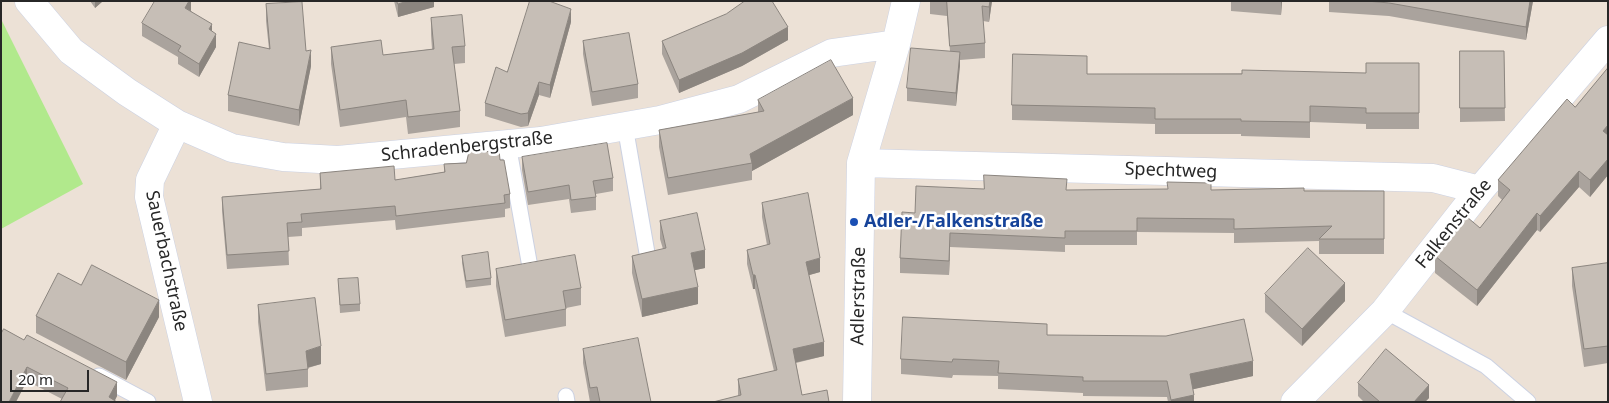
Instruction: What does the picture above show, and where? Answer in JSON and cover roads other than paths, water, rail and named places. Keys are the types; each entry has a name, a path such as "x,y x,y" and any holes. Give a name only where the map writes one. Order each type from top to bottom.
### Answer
{"street":[{"name":"Schradenbergstraße","path":"30,1 71,51 127,92 177,124 232,148 283,156 338,160 541,141 660,120 739,99 832,53 896,44"},
{"path":"896,44 906,1"},
{"name":"Falkenstraße","path":"1295,402 1385,311 1480,190 1608,40"},
{"name":"Adlerstraße","path":"857,402 861,163 896,44"},
{"name":"Sauerbachstraße","path":"177,124 150,180 149,197 198,402"},
{"name":"Spechtweg","path":"861,163 1433,178 1480,190"}],"lane":[{"path":"625,126 648,253"},
{"path":"508,144 530,267"},
{"path":"1385,311 1486,366 1528,402"},
{"path":"86,370 148,402"}],"place":[{"name":"Adler-/Falkenstraße","path":"854,222"}]}
